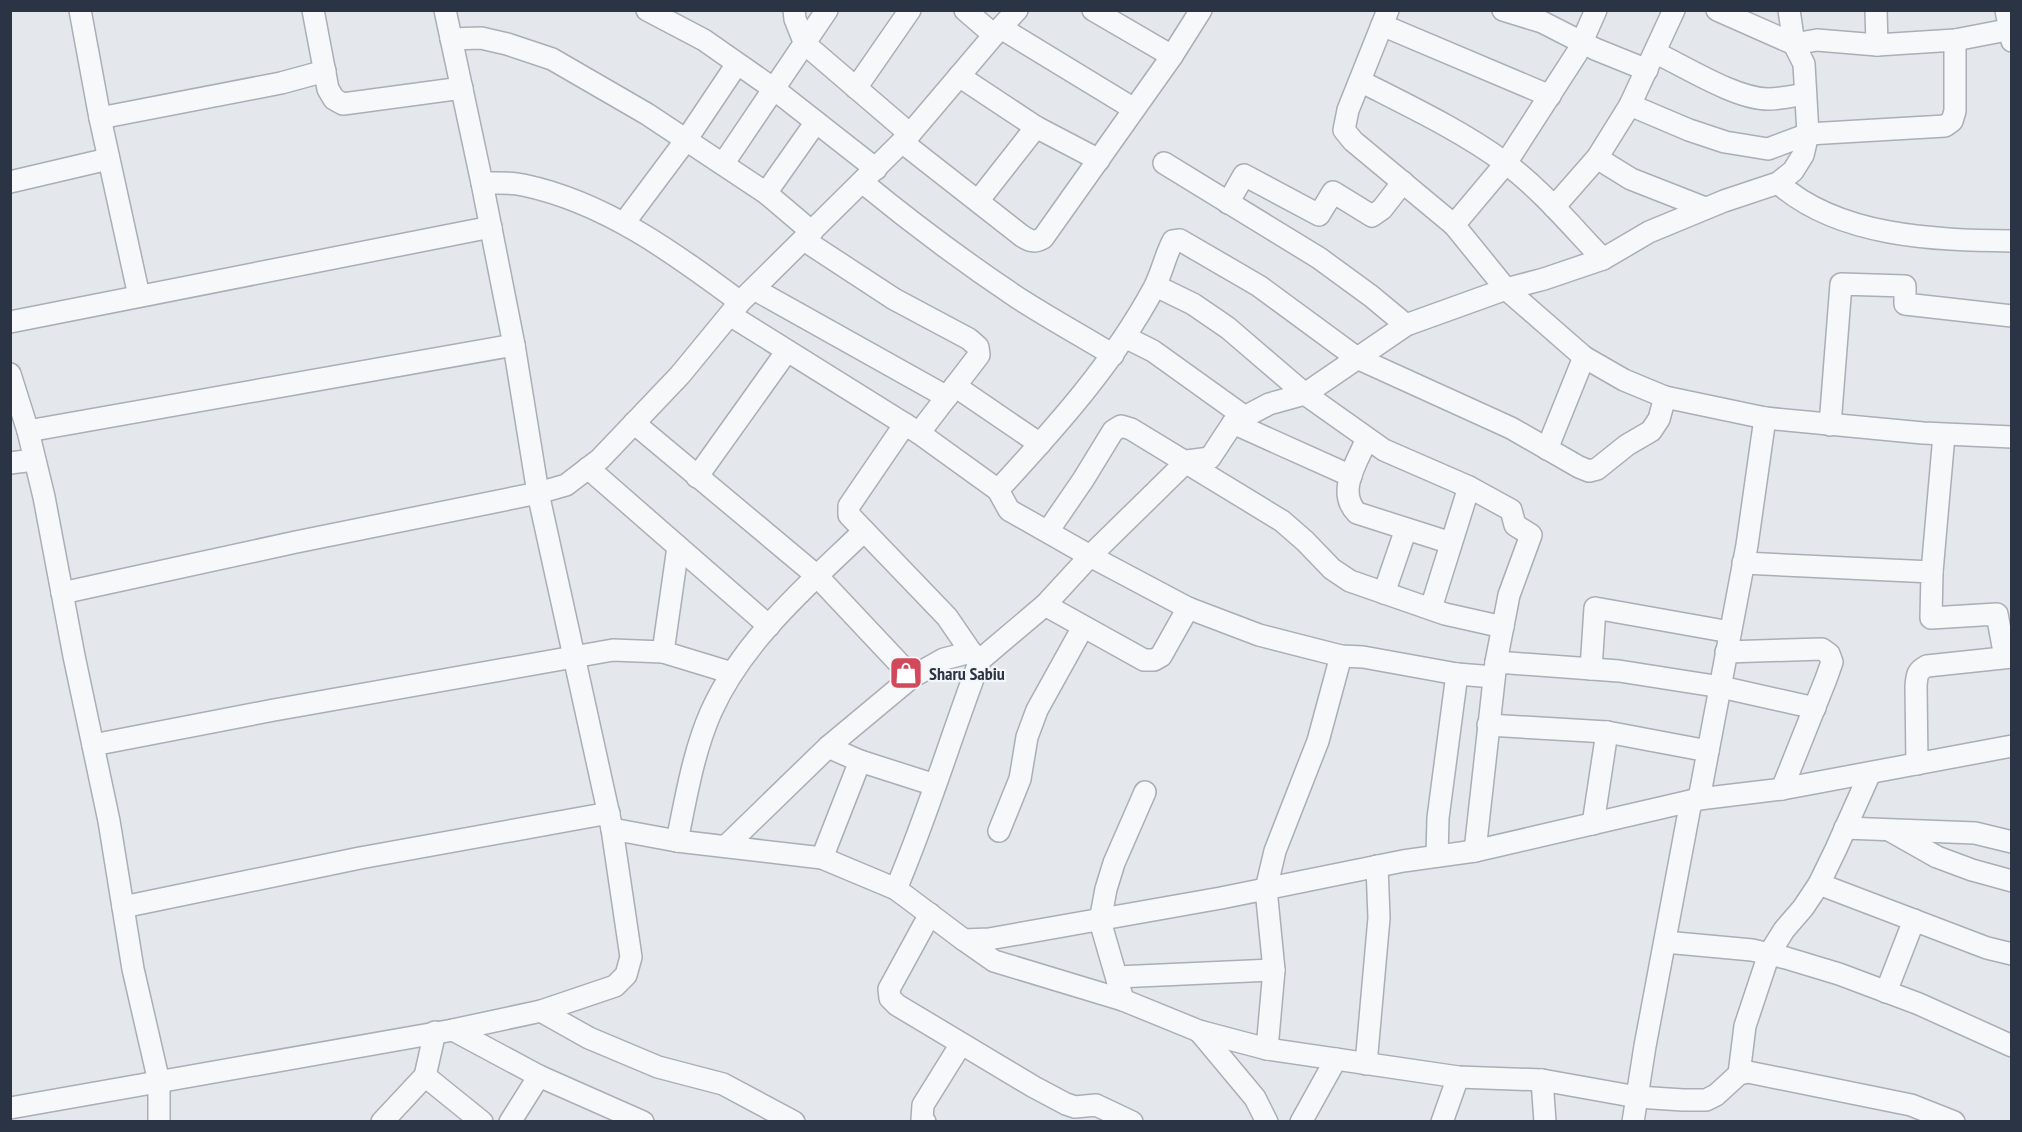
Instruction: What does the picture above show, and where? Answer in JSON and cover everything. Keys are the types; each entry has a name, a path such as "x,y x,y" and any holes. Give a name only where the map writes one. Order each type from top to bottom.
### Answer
{"street":[{"path":"81,10 108,159 139,296"},
{"path":"313,10 328,89 334,99 344,104 462,88"},
{"path":"10,1108 444,1031 541,1011 615,986 626,975 632,957 610,821 538,493 514,345 445,10"},
{"path":"647,10 704,40 774,89 816,122 913,224 972,267 1113,355"},
{"path":"794,10 795,19 806,44 856,88 906,138 978,201 1022,236 1036,242 1043,238 1099,160 1172,56 1201,10"},
{"path":"723,165 827,10"},
{"path":"856,88 910,10"},
{"path":"965,10 1134,109"},
{"path":"62,592 538,493 566,485 600,459 680,375 741,302 906,138 1017,10"},
{"path":"1093,10 1172,56"},
{"path":"1503,10 1542,22 1583,42 1652,61 1753,97 1768,99 1805,94"},
{"path":"1454,225 1506,163 1583,42 1596,10"},
{"path":"1554,207 1597,158 1630,105 1674,10"},
{"path":"1717,10 1794,44 1818,40 1877,45 1954,40 2010,27"},
{"path":"726,846 828,747 912,677 944,659 975,656 1045,605 1090,556 1187,461 1210,458 1239,420 1269,404 1305,394 1406,325 1506,289 1603,259 1649,232 1705,208 1778,183 1793,171 1803,155 1808,134 1804,64 1794,44 1789,10"},
{"path":"1876,10 1877,45"},
{"path":"1550,96 1385,18 1348,110 1344,129 1353,141 1454,225 1506,289 1584,357 1624,380 1665,397 1765,418 1944,435 2012,438"},
{"path":"451,39 490,40 552,59 647,114 766,193 808,236 894,299 969,339 978,347 979,355 951,391 912,428 849,506 849,515 946,616 975,656"},
{"path":"1630,105 1689,130 1725,142 1768,149 1808,134 1945,126 1952,121 1955,111 1954,40"},
{"path":"624,223 686,140 737,64"},
{"path":"100,118 281,83 325,71"},
{"path":"958,76 1036,127 1099,160"},
{"path":"1360,81 1456,131 1506,163 1554,207 1603,259"},
{"path":"766,193 816,122"},
{"path":"978,201 1036,127"},
{"path":"1597,158 1631,179 1705,208"},
{"path":"10,182 108,159"},
{"path":"1164,163 1319,258 1406,325"},
{"path":"1228,203 1244,175 1319,215 1333,192 1372,216 1382,209 1402,182"},
{"path":"482,183 522,185 566,198 624,223 685,261 741,302 787,351 912,428 998,490 1009,510 1188,608 1259,635 1341,656 1363,657 1458,674 1495,669 1618,671 1721,687 1815,708"},
{"path":"1778,183 1803,202 1856,224 1884,231 1949,240 2012,241"},
{"path":"10,322 491,227"},
{"path":"998,490 1071,410 1113,355 1156,286 1173,241 1180,240 1259,286 1357,358 1511,428 1589,471 1597,469 1651,431 1659,419 1665,397"},
{"path":"1830,425 1841,284 1905,286 1905,304 2012,316"},
{"path":"1156,286 1193,304 1228,328 1305,394 1367,439 1384,450 1469,487 1511,510 1515,525 1531,535 1509,595 1495,669 1475,850"},
{"path":"741,302 951,391 1040,444"},
{"path":"1125,337 1153,351 1239,420 1351,476"},
{"path":"28,431 514,345"},
{"path":"697,477 787,351"},
{"path":"1547,449 1584,357"},
{"path":"10,374 28,431 44,497 109,821 133,969 159,1082 159,1122"},
{"path":"1633,1122 1665,942 1721,687 1765,418"},
{"path":"634,423 817,576 912,677"},
{"path":"1048,531 1113,431 1121,426 1131,429 1187,461 1282,521 1332,569 1350,581 1445,614 1503,627"},
{"path":"1917,764 1916,686 1917,675 1921,669 1928,666 2008,657 1997,614 1931,618 1932,572 1944,435"},
{"path":"1367,439 1351,476 1347,494 1350,506 1357,513 1451,543"},
{"path":"10,463 34,460"},
{"path":"588,468 769,626"},
{"path":"1431,608 1469,487"},
{"path":"1384,593 1406,529"},
{"path":"678,841 691,771 711,713 732,673 769,626 864,531"},
{"path":"663,652 678,547"},
{"path":"1743,563 1932,572"},
{"path":"1045,605 1144,660 1154,660 1161,656 1188,608"},
{"path":"1592,669 1595,608 1728,642 1822,649 1829,654 1832,662 1782,789"},
{"path":"999,831 1020,779 1027,737 1037,710 1083,627"},
{"path":"93,746 274,710 613,650 663,652 732,673"},
{"path":"896,889 918,837 975,656"},
{"path":"1267,1049 1274,970 1266,889 1275,851 1318,741 1341,656"},
{"path":"1437,856 1438,818 1458,674"},
{"path":"1488,725 1607,732 1708,751"},
{"path":"1593,824 1607,732"},
{"path":"964,940 989,939 1100,921 1377,866 1475,850 1695,800 1782,789 2012,746"},
{"path":"828,747 860,761 935,785"},
{"path":"822,858 860,761"},
{"path":"1739,1074 1745,1026 1769,954 1818,884 1870,773"},
{"path":"1123,1000 1100,921 1114,863 1145,792"},
{"path":"123,907 360,858 610,821 678,841 822,858 896,889 994,961 1123,1000 1199,1031 1267,1049 1458,1077 1542,1080 1637,1096 1706,1100 1716,1095 1739,1074 1748,1072 1900,1102 1954,1122"},
{"path":"1845,828 1975,832 2012,842"},
{"path":"1888,830 1937,857 2012,881"},
{"path":"1366,1064 1379,918 1377,866"},
{"path":"1818,884 1986,948 2012,954"},
{"path":"930,914 889,989 890,998 897,1005 961,1044 1082,1113 1096,1105 1132,1122"},
{"path":"1886,992 1914,920"},
{"path":"1665,942 1752,950 1839,974 1919,1004 2012,1046"},
{"path":"1117,977 1274,970"},
{"path":"541,1011 589,1038 658,1066 723,1084 794,1122"},
{"path":"382,1122 425,1076 444,1031"},
{"path":"444,1031 643,1122"},
{"path":"1199,1031 1255,1098 1267,1122"},
{"path":"926,1122 922,1119 923,1105 961,1044"},
{"path":"1301,1122 1336,1059"},
{"path":"425,1076 482,1122"},
{"path":"510,1122 539,1076"},
{"path":"1442,1122 1458,1077"},
{"path":"1542,1080 1545,1122"}],"place":[{"name":"Sharu Sabiu","path":"906,673"}]}
